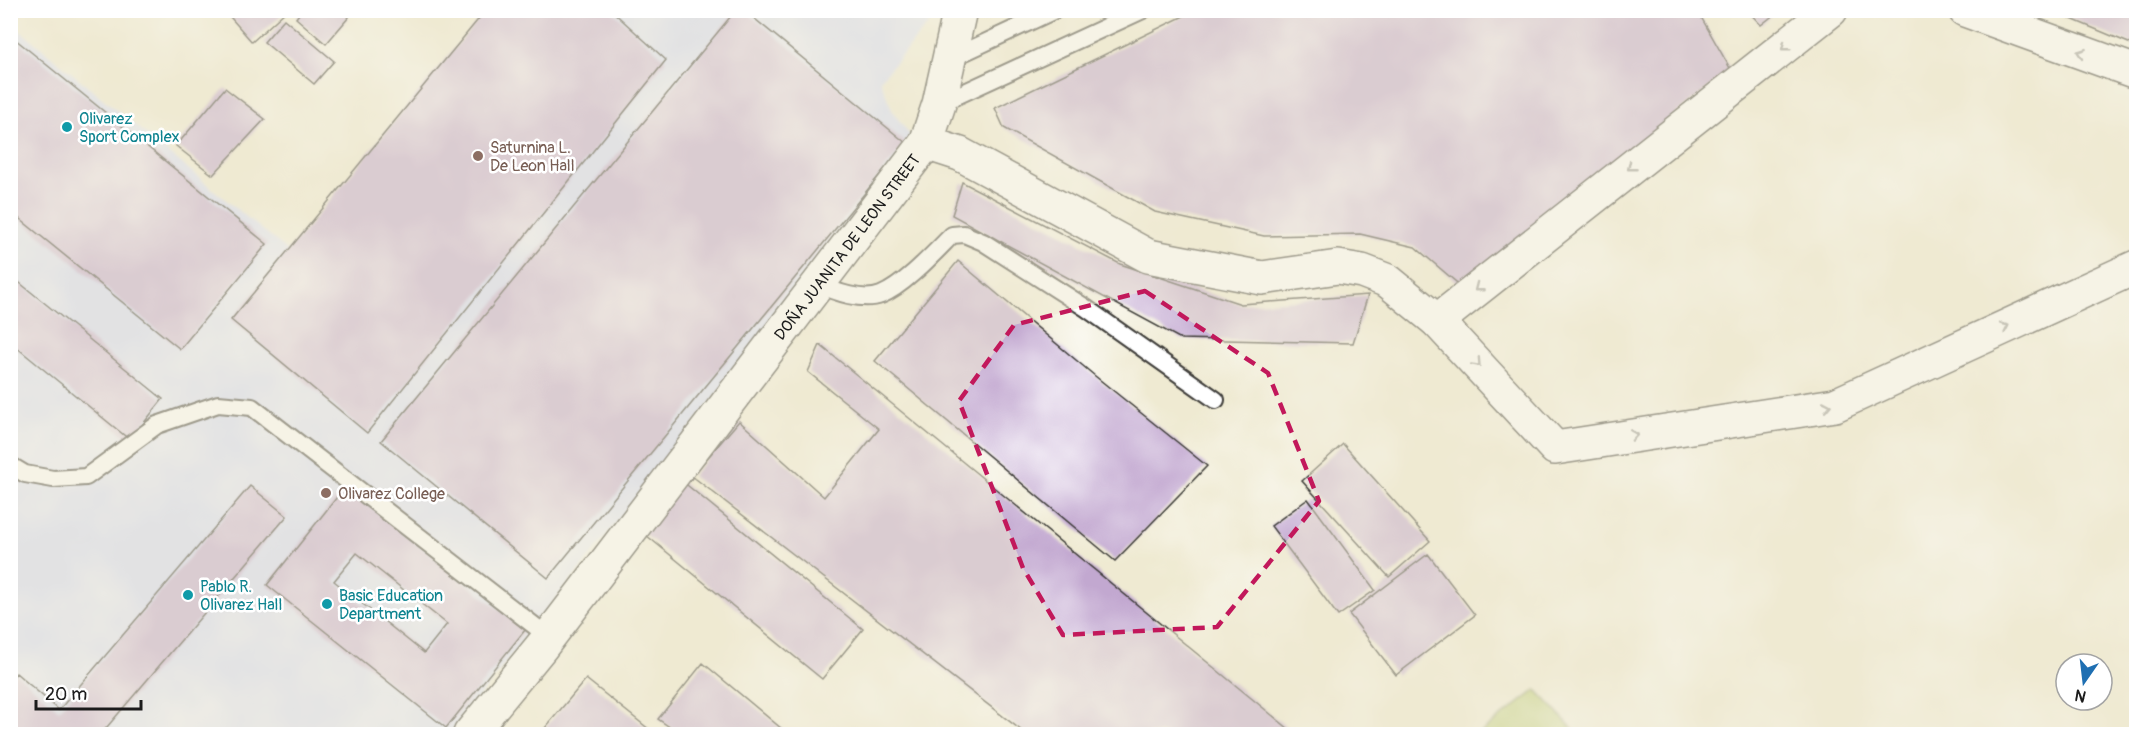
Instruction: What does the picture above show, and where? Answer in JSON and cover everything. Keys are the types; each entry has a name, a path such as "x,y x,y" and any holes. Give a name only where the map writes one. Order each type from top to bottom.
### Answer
{"street":[{"path":"926,143 939,104 960,10"},
{"path":"1437,321 1831,10"},
{"path":"1965,10 2136,72"},
{"name":"DOÑA JUANITA DE LEON STREET","path":"470,735 549,637 926,143 960,154 1148,256 1262,278 1338,267 1362,271 1388,281 1437,321 1555,448 1835,405 2136,267"}],"lane":[{"path":"950,59 1055,10"},
{"path":"939,104 1143,10"},
{"path":"818,284 836,292 856,296 880,295 900,283 952,235 964,234 983,242 1086,308 1216,400"},
{"path":"10,465 25,474 54,479 86,477 157,425 218,404 252,407 549,637"}],"highlighted area":[{"path":"1145,291 1268,373 1319,501 1217,627 1063,635 1023,568 959,401 1014,325"}],"shaded area":[{"name":"Olivarez College","path":"938,10 939,12 880,80 893,112 916,143 450,734 11,734 12,24 288,251 486,11"}],"green space":[{"path":"1536,690 1578,734 1479,734"}],"building":[{"path":"224,10 287,10 252,42"},
{"path":"302,10 341,10 349,17 326,44 296,18"},
{"name":"Saturnina L. De Leon Hall","path":"486,10 611,10 666,60 367,433 231,320"},
{"path":"736,10 744,10 906,143 548,578 381,441"},
{"path":"1196,10 1697,10 1731,70 1462,287 1415,247 1360,234 1264,236 1155,212 1004,128 995,108"},
{"path":"1747,10 1780,10 1761,25"},
{"path":"2136,10 2136,46 2052,11"},
{"path":"284,19 334,61 314,84 264,42"},
{"name":"Olivarez Sport Complex","path":"15,39 267,244 180,349 10,211 10,44"},
{"path":"225,88 265,119 213,175 176,146"},
{"path":"962,182 1120,264 1241,304 1368,295 1353,343 1181,339 952,215"},
{"path":"958,261 1207,466 1115,561 875,361"},
{"path":"10,275 163,399 130,440 10,342"},
{"path":"820,345 1295,734 1026,734 692,476 739,421 824,497 879,429 808,372"},
{"path":"1343,444 1430,541 1389,577 1302,481"},
{"path":"682,481 863,629 822,679 641,531"},
{"name":"Pablo R. Olivarez Hall","path":"250,486 287,516 101,734 10,734 10,680 16,673 59,710"},
{"name":"Basic Education Department","path":"345,487 525,630 446,728 267,585","holes":["357,553 447,624 424,653 334,581"]},
{"path":"1308,499 1375,590 1338,616 1271,526"},
{"path":"1428,554 1475,615 1396,675 1349,614"},
{"path":"703,663 788,734 680,734 658,719"},
{"path":"586,679 655,734 540,734"}],"place":[{"name":"Olivarez Sport Complex","path":"67,127"},
{"name":"Saturnina L. De Leon Hall","path":"478,156"},
{"name":"Olivarez College","path":"326,493"},
{"name":"Pablo R. Olivarez Hall","path":"188,595"},
{"name":"Basic Education Department","path":"327,604"}]}
